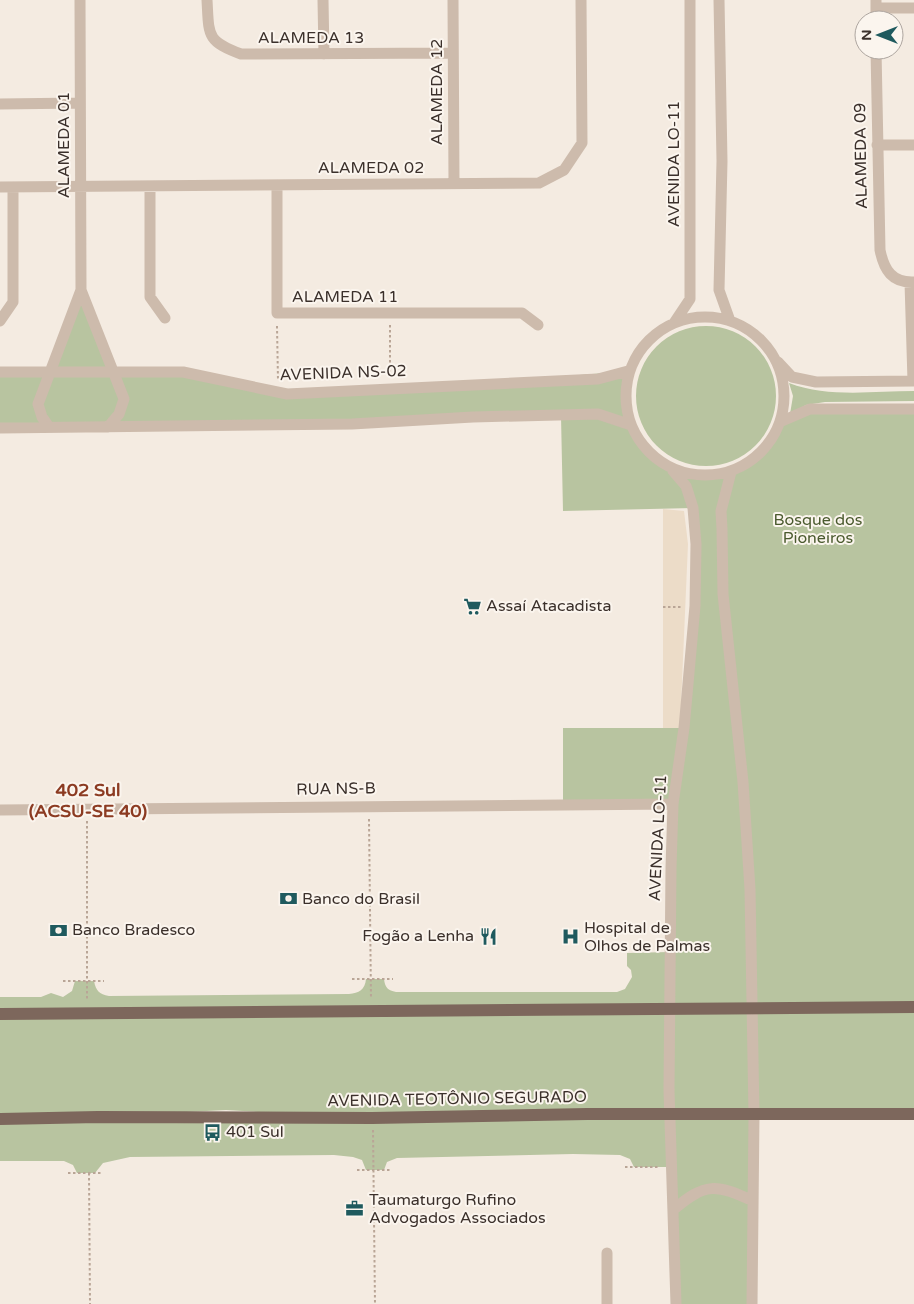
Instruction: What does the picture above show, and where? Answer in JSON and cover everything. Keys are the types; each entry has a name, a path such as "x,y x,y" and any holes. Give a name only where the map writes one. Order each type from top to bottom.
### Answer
{"main road":[{"path":"0,1014 753,1010 914,1007"},
{"name":"AVENIDA TEOTÔNIO SEGURADO","path":"0,1119 98,1117 372,1118 588,1114 914,1114"}],"street":[{"name":"ALAMEDA 01","path":"50,427 42,417 38,404 81,290 80,0"},
{"name":"ALAMEDA 13","path":"207,0 209,33 220,46 241,54 453,53"},
{"path":"323,0 324,54"},
{"name":"ALAMEDA 12","path":"453,0 454,184"},
{"name":"ALAMEDA 02","path":"0,187 539,183 564,170 582,143 581,0"},
{"name":"AVENIDA LO-11","path":"674,323 690,299 690,0"},
{"path":"719,0 722,162 719,290 729,318"},
{"path":"876,9 914,8"},
{"name":"ALAMEDA 09","path":"876,60 877,145 882,261 890,274 897,280 912,282"},
{"path":"0,104 80,102"},
{"path":"877,145 914,145"},
{"name":"ALAMEDA 11","path":"277,185 277,313 522,313 538,324"},
{"path":"150,186 150,297 165,318"},
{"path":"0,322 13,302 13,187"},
{"path":"628,424 628,371 656,335 674,323 700,316 729,318 756,333 792,377 816,382 913,381 912,282"},
{"name":"ALAMEDA 01","path":"81,290 116,372 124,399 119,414 108,427"},
{"path":"778,362 782,385 782,421"},
{"name":"AVENIDA NS-02","path":"0,372 183,372 287,394 598,379 628,371"},
{"path":"0,428 352,424 473,417 598,414 628,424 649,453 673,472 706,475 731,472 756,456 782,421 810,409 914,409"},
{"name":"AVENIDA LO-11","path":"673,472 686,486 693,508 696,544 695,606 684,728 673,804 670,1115 676,1304"},
{"path":"731,472 721,510 724,594 743,782 753,1010 752,1304"},
{"name":"RUA NS-B","path":"0,810 369,805 673,804"},
{"path":"673,1210 694,1195 715,1187 753,1201"},
{"path":"607,1253 607,1304"}],"path":[{"path":"277,313 278,392"},
{"path":"390,313 390,388"},
{"path":"663,607 687,606"},
{"path":"369,805 372,1012"},
{"path":"86,809 87,1014"},
{"path":"352,980 393,979"},
{"path":"63,981 104,981"},
{"path":"372,1118 375,1304"},
{"path":"625,1167 672,1167"},
{"path":"357,1170 392,1170"},
{"path":"68,1173 103,1173"},
{"path":"89,1173 90,1304"}],"green space":[{"name":"Bosque dos Pioneiros","path":"81,290 116,372 183,372 287,394 473,384 628,371 628,424 649,453 673,471 706,475 731,472 756,457 782,421 810,409 914,408 914,1114 754,1115 752,1304 676,1304 672,1167 634,1167 630,1159 620,1155 573,1154 397,1158 387,1162 384,1170 366,1170 362,1160 334,1155 130,1157 103,1163 95,1173 77,1173 73,1165 64,1161 0,1161 0,997 41,997 51,993 63,997 72,991 75,981 94,981 99,992 109,996 349,994 361,990 366,979 384,979 387,988 396,992 617,992 625,989 632,977 631,970 627,966 627,953 670,952 673,804 563,804 563,728 682,728 695,606 693,508 563,511 561,416 0,428 0,372 50,372","holes":["226,1110 344,1117 107,1116"]},
{"path":"706,326 720,327 733,331 756,346 771,369 775,382 775,410 771,423 756,446 733,461 720,465 706,466 692,465 679,461 656,446 641,423 637,410 636,396 637,382 641,369 656,346 679,331 692,327"},
{"path":"789,383 819,391 914,391 914,401 825,402 806,405 790,414 793,396"}],"shaded area":[{"path":"663,509 684,511 688,544 680,728 663,728"}],"place":[{"name":"Assaí Atacadista","path":"472,606"},
{"name":"Banco do Brasil","path":"288,899"},
{"name":"Banco Bradesco","path":"58,930"},
{"name":"Fogão a Lenha","path":"488,936"},
{"name":"Hospital de Olhos de Palmas","path":"570,937"},
{"name":"401 Sul","path":"212,1132"},
{"name":"Taumaturgo Rufino Advogados Associados","path":"355,1209"}],"district":[{"name":"402 Sul (ACSU-SE 40)","path":"88,800"}]}
